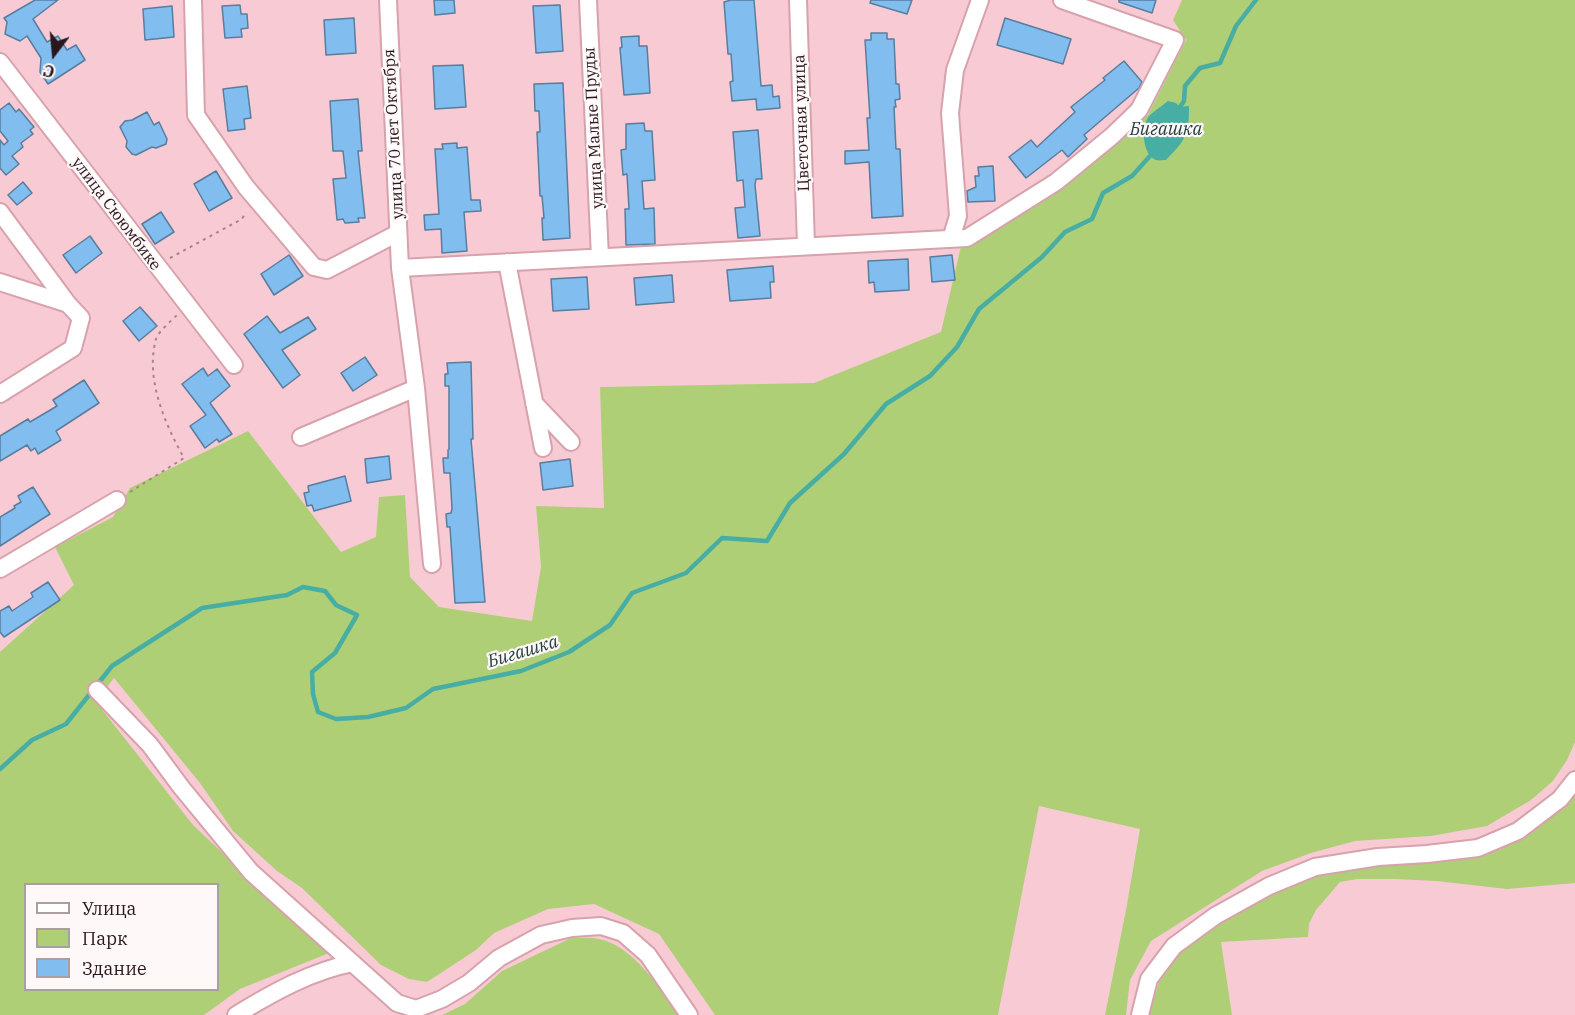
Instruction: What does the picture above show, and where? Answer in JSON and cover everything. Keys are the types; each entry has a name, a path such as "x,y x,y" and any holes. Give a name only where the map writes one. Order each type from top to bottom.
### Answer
{"street":[{"path":"193,0 196,115 246,187 314,267 327,270 398,233"},
{"name":"улица 70 лет Октября","path":"388,0 400,268 417,388 432,564"},
{"name":"улица Малые Пруды","path":"588,0 600,257"},
{"name":"Цветочная улица","path":"798,0 806,245"},
{"path":"959,238 950,113 955,70 980,0"},
{"path":"400,268 959,238 1056,182 1112,136 1139,110 1175,40 1062,0"},
{"name":"улица Сююмбике","path":"0,62 234,365"},
{"path":"0,212 68,304 81,318 73,348 0,394"},
{"path":"507,262 543,448"},
{"path":"0,282 68,304"},
{"path":"301,437 417,388"},
{"path":"534,403 571,442"},
{"path":"0,569 117,500"},
{"path":"97,690 150,745 181,787 251,872 397,1003 416,1009 441,999 469,982 499,958 541,935 572,928 601,926 623,933 648,955 689,1015"},
{"path":"1140,1015 1149,980 1174,946 1215,916 1269,886 1316,867 1378,857 1478,848 1518,831 1560,799 1575,780"},
{"path":"236,1015 317,972 353,963"}],"path":[{"path":"156,266 242,219 247,210"},
{"path":"117,500 184,458 168,429 152,372 157,337 178,314 182,300"}],"green space":[{"path":"1182,0 1575,0 1575,742 1567,760 1553,781 1531,800 1487,826 1431,836 1355,841 1311,853 1262,871 1151,941 1130,980 1126,1015 1105,1015 1140,829 1039,806 998,1015 715,1015 659,934 594,904 548,909 494,933 476,950 427,982 409,979 381,965 302,888 277,871 233,831 200,783 114,678 96,702 193,825 329,953 240,989 204,1015 0,1015 0,652 74,585 55,547 113,517 130,488 248,431 341,552 376,537 379,497 405,495 410,577 439,607 532,621 541,567 536,506 604,508 600,387 814,383 941,332 961,246 1060,191 1148,115 1186,40 1173,20"},
{"path":"1575,795 1575,883 1507,889 1394,879 1357,879 1340,882 1316,910 1309,924 1308,937 1221,942 1232,1015 1149,1015 1160,979 1182,950 1219,924 1285,888 1337,869 1452,859 1518,840 1566,807"},
{"path":"571,938 599,939 623,950 645,970 679,1015 442,1015 465,1004 502,971"}],"water":[{"name":"Бигашка","path":"1168,101 1180,107 1189,106 1187,131 1178,147 1166,160 1157,160 1151,157 1146,147 1145,126 1149,116"}],"building":[{"path":"35,0 58,0 33,19 47,42 58,36 67,50 76,45 85,60 48,84 40,72 41,58 27,36 20,41 5,34 7,22 4,18"},
{"path":"434,0 454,0 455,13 435,15"},
{"path":"754,0 761,86 772,85 773,97 779,96 780,108 757,110 756,99 732,101 731,54 728,54 724,2"},
{"path":"871,0 912,0 907,14 870,3"},
{"path":"1119,0 1156,0 1152,13 1119,2"},
{"path":"240,5 241,14 247,14 248,28 241,29 242,37 225,38 222,6"},
{"path":"560,5 563,51 536,53 533,6"},
{"path":"172,6 174,37 145,40 143,9"},
{"path":"354,18 356,53 326,55 324,20"},
{"path":"1005,18 1071,39 1063,64 997,45"},
{"path":"871,33 887,33 887,39 894,39 896,84 899,84 900,99 895,100 896,107 894,107 896,149 900,149 903,216 872,218 869,162 845,164 845,151 869,150 867,118 870,118 865,40 871,40"},
{"path":"639,36 639,46 647,46 650,93 624,95 621,37"},
{"path":"1124,61 1142,82 1139,88 1084,135 1087,139 1068,157 1062,150 1026,178 1009,157 1031,140 1037,147 1075,112 1071,107 1105,80 1103,78"},
{"path":"463,65 466,107 435,109 433,66"},
{"path":"563,83 570,238 543,240 542,218 544,218 542,196 540,196 537,132 540,132 539,111 535,111 534,84"},
{"path":"247,86 251,118 244,119 245,129 228,131 223,89"},
{"path":"358,99 362,151 358,151 365,218 358,218 359,222 345,223 343,219 337,220 333,179 346,178 343,151 333,151 330,101"},
{"path":"9,103 16,112 19,109 34,127 30,130 33,134 21,143 23,147 12,156 19,164 6,175 0,168 0,140 4,145 8,141 0,131 0,110"},
{"path":"147,112 154,125 159,122 167,139 166,144 156,148 152,147 136,155 132,154 126,147 127,141 120,127 125,121"},
{"path":"644,123 645,131 652,131 655,180 642,181 644,209 654,208 655,244 626,245 625,209 629,209 627,174 623,175 621,150 626,149 626,124"},
{"path":"758,130 762,179 756,179 755,185 760,236 738,238 735,208 745,207 743,180 737,181 733,132"},
{"path":"457,143 457,148 467,147 471,200 480,200 481,211 464,212 467,251 442,253 441,229 425,230 424,215 439,214 435,149 443,149 442,144"},
{"path":"993,166 995,201 968,202 967,191 976,187 975,176 979,176 978,167"},
{"path":"216,171 232,198 209,211 194,184"},
{"path":"23,182 32,193 17,205 8,195"},
{"path":"161,212 174,232 155,244 142,224"},
{"path":"90,236 102,253 76,273 63,255"},
{"path":"289,255 303,276 274,295 261,274"},
{"path":"952,255 955,280 932,282 930,257"},
{"path":"908,259 909,290 875,292 874,282 869,283 868,261"},
{"path":"773,266 774,282 770,282 771,298 730,301 727,270"},
{"path":"672,275 674,302 636,305 634,278"},
{"path":"587,277 589,309 553,311 551,279"},
{"path":"140,307 157,326 139,341 123,321"},
{"path":"267,316 280,333 308,317 316,329 282,350 300,375 283,388 244,334"},
{"path":"365,357 377,375 353,391 341,373"},
{"path":"471,362 473,439 471,439 485,602 455,603 450,527 447,527 446,514 451,513 452,509 450,473 444,473 443,458 448,458 449,449 449,386 445,386 445,374 448,374 447,363"},
{"path":"203,368 208,376 217,369 230,386 210,403 232,434 219,442 217,439 205,448 190,426 206,415 182,384"},
{"path":"84,380 99,403 56,431 61,440 38,454 35,448 31,451 27,445 0,461 0,436 28,419 30,422 57,406 53,400"},
{"path":"389,456 391,479 367,483 365,459"},
{"path":"570,459 573,486 543,490 540,463"},
{"path":"345,476 351,501 314,511 312,505 307,506 304,493 309,492 308,486"},
{"path":"33,487 50,514 0,546 0,517 21,502 18,496"},
{"path":"48,582 60,600 4,637 0,632 0,611 9,606 12,611 33,597 31,593"}],"waterway":[{"name":"Бигашка","path":"1180,107 1184,101 1185,86 1200,68 1220,63 1236,26 1256,0"},
{"name":"Бигашка","path":"0,769 32,740 66,724 112,666 202,608 287,595 303,587 325,591 336,605 357,615 335,653 312,672 313,694 318,712 336,719 368,717 406,708 433,689 521,671 569,652 610,625 632,593 686,573 722,538 767,541 790,503 844,454 886,404 930,376 957,347 979,309 1042,257 1065,232 1092,219 1103,193 1132,176 1150,156"}]}
